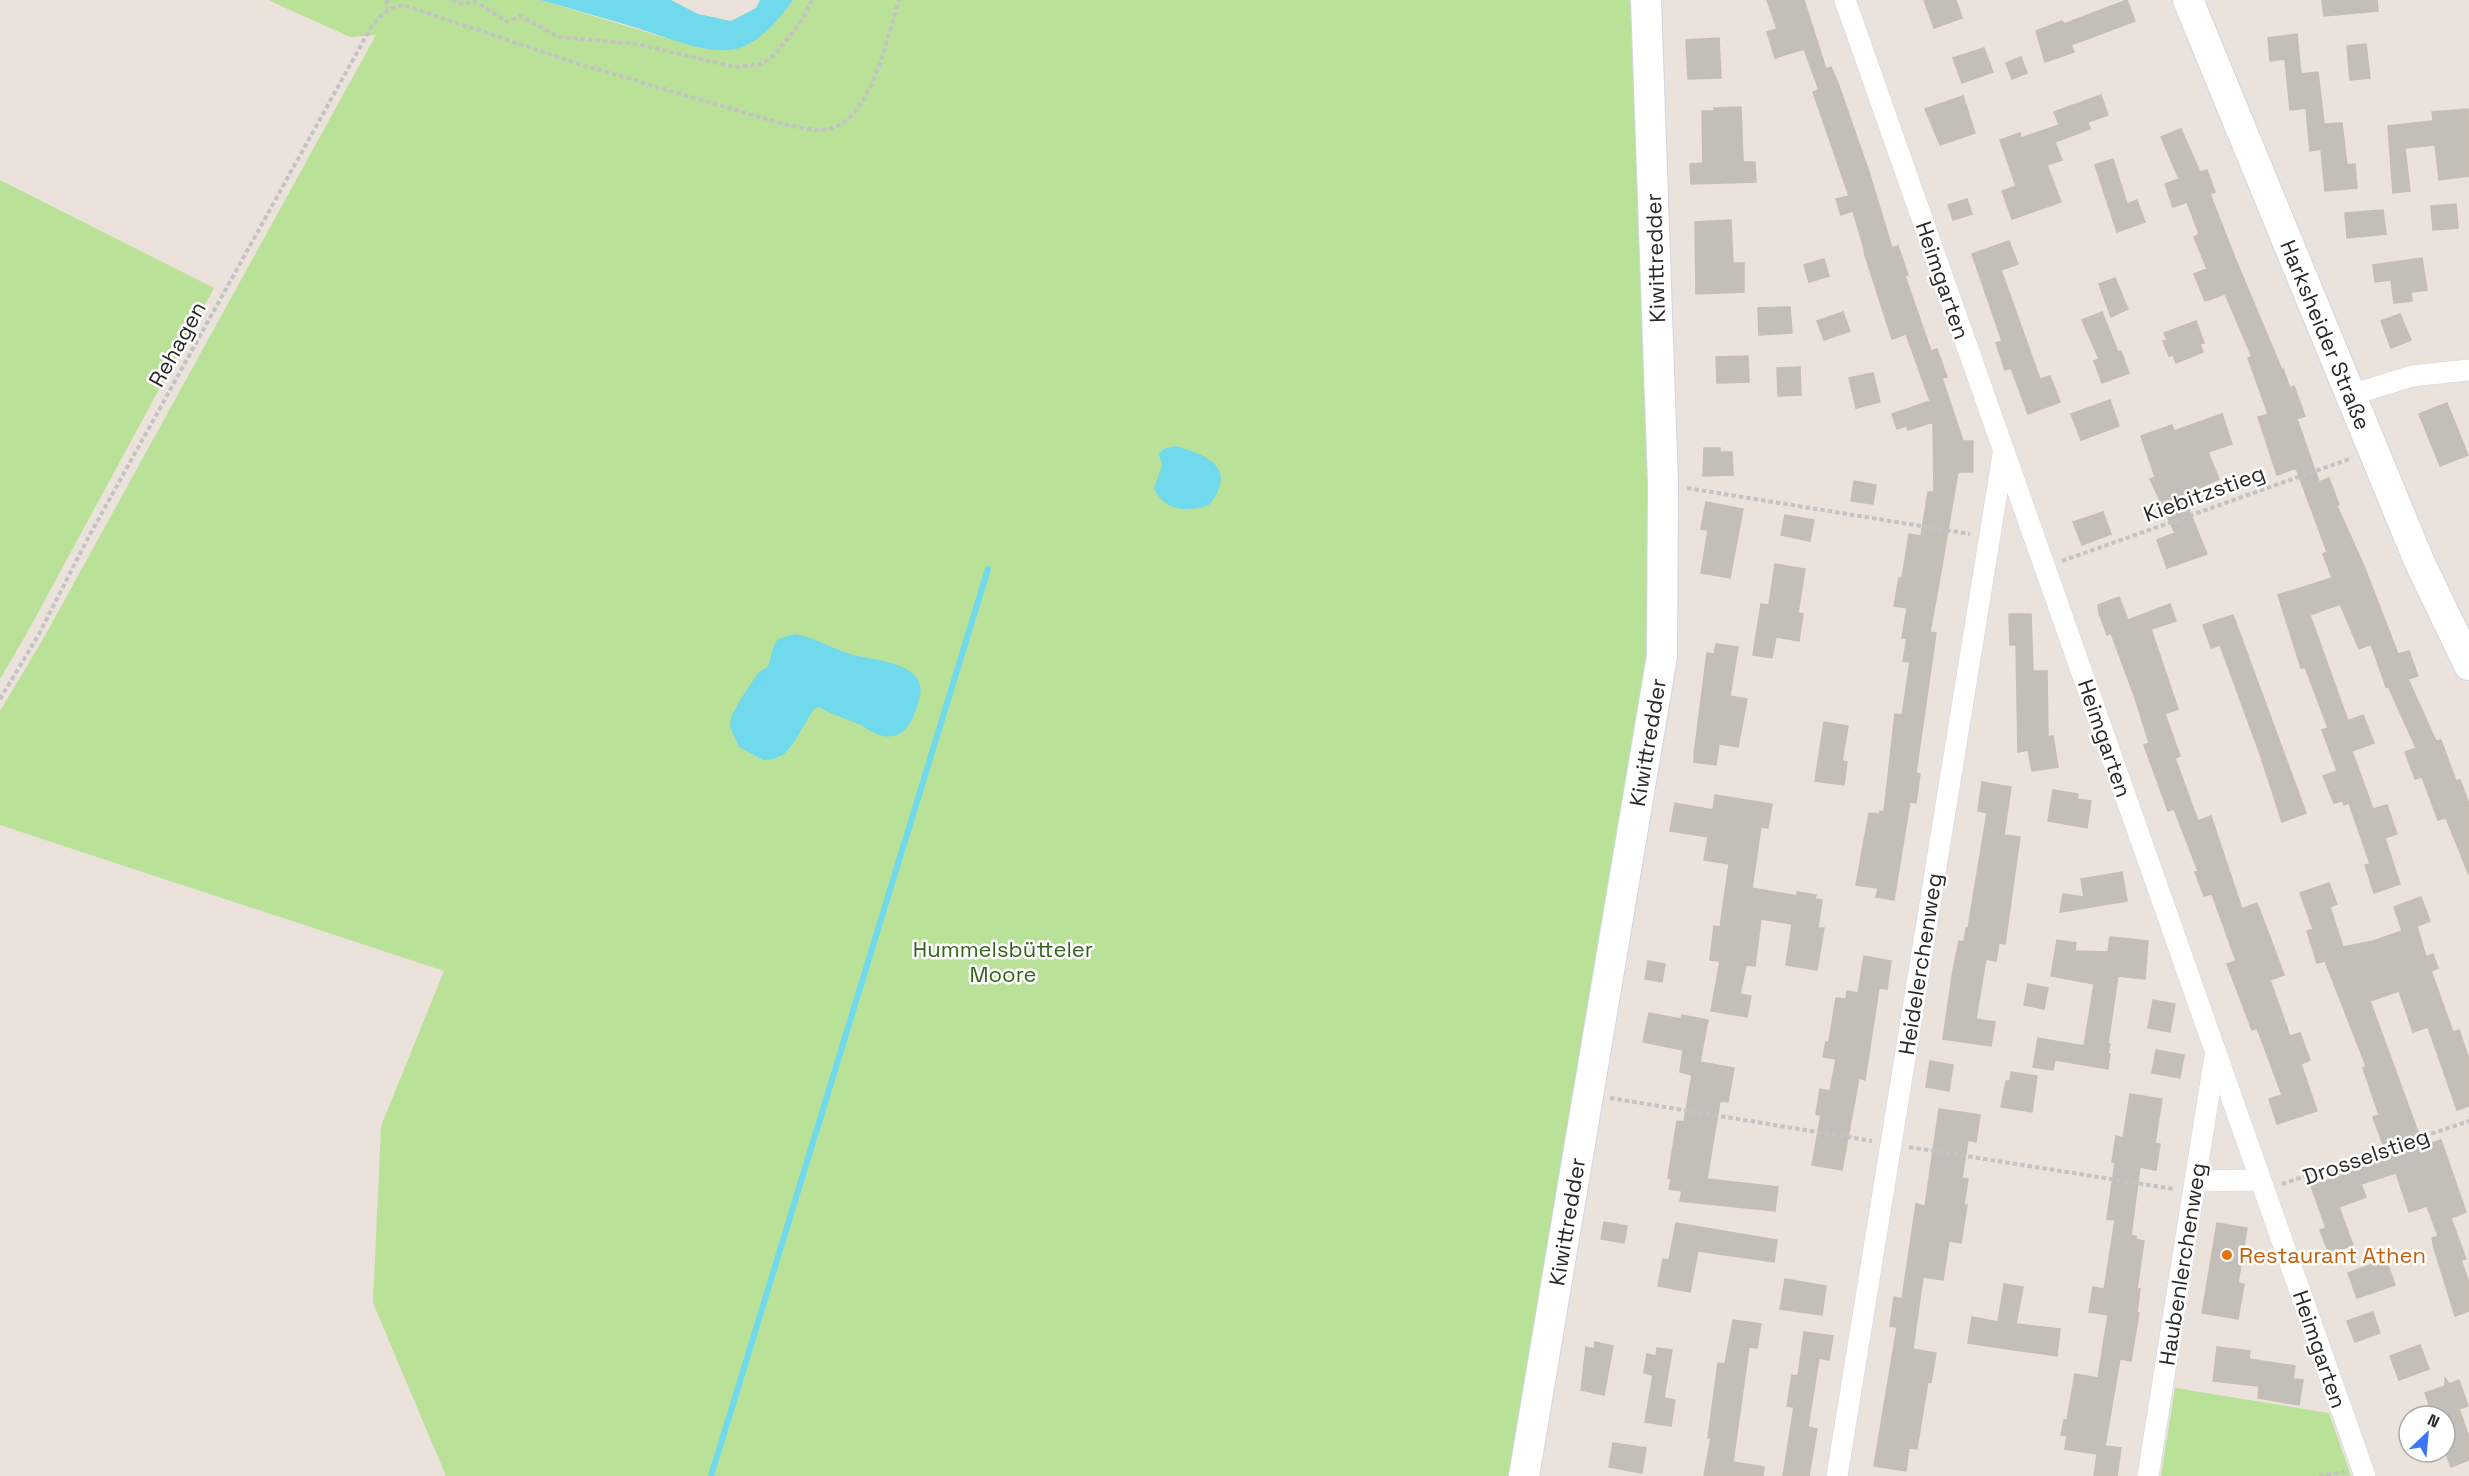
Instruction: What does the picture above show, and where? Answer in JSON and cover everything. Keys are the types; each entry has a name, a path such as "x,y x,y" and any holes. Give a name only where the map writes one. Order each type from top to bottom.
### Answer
{"street":[{"name":"Kiwittredder","path":"1524,1476 1662,656 1663,484 1646,0"},
{"name":"Heimgarten","path":"1845,0 2365,1476"},
{"name":"Harksheider Straße","path":"2188,0 2419,561 2469,665"},
{"path":"2351,395 2412,376 2469,370"},
{"name":"Heidelerchenweg","path":"1837,1476 2004,452"},
{"name":"Haubenlerchenweg","path":"2148,1476 2216,1053"},
{"path":"2195,1181 2262,1185"}],"path":[{"path":"386,0 389,8 403,5 576,63 783,124 810,129 831,129 858,110 870,88 899,0"},
{"path":"453,0 458,4 476,2 508,22 520,16 559,38 636,44 735,67 762,64 775,55 802,20 812,0"},
{"name":"Rehagen","path":"0,699 39,634 94,527 364,40 379,16 389,8"},
{"name":"Kiebitzstieg","path":"2045,568 2375,450"},
{"path":"1663,484 1989,537"},
{"name":"Drosselstieg","path":"2262,1185 2469,1121"}],"green space":[{"name":"Hummelsbütteler Moore","path":"268,0 540,0 666,38 731,50 750,42 763,33 793,0 1636,0 1654,540 1651,652 1514,1476 446,1476 373,1303 381,1126 444,971 0,825 0,711 42,641 376,35 350,37"},
{"path":"0,180 214,288 0,679"},
{"path":"2175,1388 2329,1413 2351,1476 2161,1476"}],"water":[{"path":"540,0 671,0 698,14 731,21 756,8 760,0 793,0 774,24 758,38 740,48 719,50 683,43"},
{"path":"1176,446 1199,454 1216,465 1221,482 1209,505 1193,509 1177,508 1170,506 1158,496 1154,488 1162,466 1159,454 1163,449"},
{"path":"795,634 809,637 847,653 898,665 913,674 920,684 920,695 913,718 905,730 893,736 885,736 818,707 813,710 793,744 784,754 774,759 763,760 739,747 730,727 731,717 758,673 768,666 778,639"}],"building":[{"path":"1767,0 1804,0 1826,69 1831,67 1838,83 1892,248 1898,246 1908,275 1905,276 1931,351 1937,349 1947,377 1942,378 1963,441 1973,441 1973,472 1958,472 1930,632 1936,633 1916,773 1920,774 1916,803 1910,802 1894,900 1876,897 1878,888 1856,885 1869,813 1884,812 1895,714 1902,715 1910,662 1903,661 1907,638 1902,638 1907,608 1894,606 1899,578 1902,578 1909,534 1921,536 1928,492 1934,492 1933,422 1908,430 1906,426 1897,429 1892,414 1930,401 1906,334 1892,339 1853,211 1841,215 1836,199 1849,196 1813,92 1819,90 1804,49 1775,58 1767,32 1777,29"},
{"path":"1924,0 1956,0 1962,18 1934,28"},
{"path":"2127,0 2135,21 2071,45 2074,52 2045,62 2036,31 2062,21 2064,24"},
{"path":"2322,0 2377,0 2378,11 2324,16"},
{"path":"2297,34 2301,74 2318,72 2324,124 2342,123 2347,165 2355,164 2357,188 2325,191 2321,149 2310,151 2306,108 2290,110 2285,59 2270,61 2268,38"},
{"path":"1719,38 1721,78 1688,79 1686,40"},
{"path":"2366,44 2370,78 2350,80 2347,46"},
{"path":"1984,48 1993,72 1962,83 1953,58"},
{"path":"2021,57 2027,73 2012,79 2006,63"},
{"path":"2101,95 2108,115 2088,122 2090,129 2055,142 2062,160 2047,165 2061,202 2012,219 2002,191 2016,186 2000,140 2020,133 2021,138 2059,125 2054,112"},
{"path":"1963,96 1975,133 1940,145 1925,109"},
{"path":"1741,107 1743,162 1755,162 1756,182 1691,184 1690,164 1703,163 1702,111"},
{"path":"2468,109 2469,176 2439,180 2435,145 2405,148 2410,191 2393,193 2388,126 2433,121 2432,112"},
{"path":"2181,129 2200,172 2207,170 2215,192 2210,194 2235,258 2290,388 2294,386 2305,416 2297,419 2319,482 2329,478 2339,505 2337,506 2364,566 2398,654 2409,651 2418,676 2408,679 2436,741 2441,740 2456,781 2460,780 2469,804 2469,875 2446,818 2438,820 2422,777 2415,779 2405,752 2416,748 2388,686 2386,687 2371,644 2359,649 2340,604 2310,615 2348,721 2363,715 2374,743 2352,751 2373,809 2387,805 2397,834 2385,838 2400,884 2374,893 2365,865 2370,864 2349,803 2344,805 2342,801 2334,803 2323,776 2337,771 2322,730 2328,728 2305,667 2301,668 2278,595 2332,578 2323,554 2327,552 2296,468 2277,475 2258,417 2268,414 2248,358 2252,357 2225,294 2205,301 2194,274 2207,269 2194,237 2199,234 2187,202 2173,207 2165,184 2179,179 2161,137"},
{"path":"2113,159 2127,204 2137,200 2145,222 2117,232 2095,165"},
{"path":"1967,199 1972,214 1953,220 1948,205"},
{"path":"2456,204 2458,228 2433,230 2431,206"},
{"path":"2383,210 2386,234 2347,238 2345,213"},
{"path":"1731,220 1733,263 1744,263 1744,292 1696,294 1695,222"},
{"path":"2009,241 2018,264 2001,270 2040,379 2050,376 2060,402 2028,414 2011,368 2005,370 1996,343 2002,341 1972,254"},
{"path":"2422,258 2427,290 2411,292 2412,301 2394,303 2391,280 2375,282 2373,265"},
{"path":"1824,259 1829,276 1809,282 1804,265"},
{"path":"2115,278 2128,309 2111,317 2099,284"},
{"path":"1790,307 1792,333 1759,335 1758,308"},
{"path":"1843,312 1850,331 1824,340 1817,321"},
{"path":"2102,312 2129,373 2102,383 2094,361 2099,359 2082,320"},
{"path":"2400,314 2411,340 2391,348 2381,321"},
{"path":"2196,321 2204,343 2200,344 2203,352 2176,363 2173,355 2169,356 2166,349 2163,341 2167,340 2164,333"},
{"path":"1748,356 1749,382 1717,383 1716,357"},
{"path":"1800,367 1801,395 1778,396 1777,368"},
{"path":"1873,373 1880,402 1856,408 1849,378"},
{"path":"2110,400 2119,426 2081,440 2071,414"},
{"path":"2447,403 2468,455 2440,466 2419,414"},
{"path":"2222,414 2232,444 2208,452 2219,479 2183,495 2207,554 2167,568 2157,540 2175,533 2150,479 2155,477 2141,436 2172,425 2174,431"},
{"path":"1704,448 1720,448 1720,452 1732,452 1733,475 1703,476"},
{"path":"1854,481 1876,485 1873,504 1851,501"},
{"path":"1706,502 1743,509 1730,578 1701,573 1708,530 1701,529"},
{"path":"2103,512 2111,534 2082,545 2073,522"},
{"path":"1785,515 1814,520 1810,541 1781,535"},
{"path":"1775,564 1805,569 1798,613 1803,614 1799,641 1776,637 1772,658 1753,655 1761,604 1769,605"},
{"path":"2119,597 2128,620 2170,604 2176,621 2151,629 2178,709 2165,714 2180,756 2175,758 2198,821 2211,816 2242,909 2257,903 2284,975 2270,980 2290,1036 2300,1033 2310,1060 2301,1064 2317,1111 2277,1124 2269,1099 2282,1095 2257,1028 2252,1030 2227,964 2236,961 2212,894 2204,896 2195,872 2198,871 2174,809 2168,811 2144,745 2149,743 2135,698 2111,633 2107,635 2099,613 2098,605"},
{"path":"2009,614 2031,614 2033,671 2047,671 2048,737 2053,736 2058,767 2032,771 2028,750 2018,752 2016,645 2010,645"},
{"path":"2233,615 2306,813 2282,822 2220,645 2211,648 2203,625"},
{"path":"1716,644 1738,647 1730,696 1747,699 1738,747 1719,744 1716,765 1694,762 1694,755 1707,653 1714,654"},
{"path":"1824,722 1848,726 1842,761 1847,762 1844,785 1815,781"},
{"path":"1982,782 2011,787 2004,835 2020,837 2005,944 1999,943 1996,961 1986,959 1976,1019 1995,1022 1991,1046 1943,1039 1953,970 1959,941 1964,942 1966,928 1968,928 1987,813 1978,811"},
{"path":"2053,790 2078,794 2077,799 2091,801 2087,828 2048,821"},
{"path":"1715,795 1772,804 1768,828 1761,827 1752,888 1797,896 1797,892 1816,895 1815,899 1822,900 1818,928 1824,928 1817,970 1786,965 1792,924 1761,919 1755,966 1746,965 1740,994 1751,996 1747,1017 1711,1011 1720,961 1710,960 1714,926 1720,927 1729,864 1704,860 1708,837 1670,831 1675,803 1713,810"},
{"path":"2122,872 2127,901 2060,912 2063,894 2084,897 2081,879"},
{"path":"2329,883 2337,904 2330,907 2343,947 2373,941 2402,931 2394,907 2421,897 2430,921 2417,926 2426,957 2433,954 2438,968 2431,971 2453,1032 2459,1030 2469,1059 2469,1106 2457,1110 2428,1027 2413,1032 2399,991 2370,1001 2421,1140 2424,1139 2426,1145 2441,1140 2466,1212 2451,1218 2466,1259 2461,1260 2469,1282 2469,1311 2455,1316 2434,1248 2432,1238 2438,1236 2427,1206 2409,1212 2396,1173 2361,1184 2366,1197 2339,1207 2353,1245 2329,1254 2320,1230 2326,1228 2311,1186 2379,1162 2378,1159 2387,1156 2373,1117 2379,1115 2363,1068 2366,1066 2325,961 2317,963 2307,931 2313,929 2300,893"},
{"path":"2110,937 2148,941 2145,979 2118,976 2108,1044 2110,1044 2108,1053 2110,1054 2108,1069 2055,1060 2053,1070 2033,1067 2038,1038 2084,1046 2094,984 2051,976 2057,940 2076,943 2075,951 2108,952"},
{"path":"1864,956 1891,961 1887,989 1879,988 1865,1080 1859,1078 1842,1170 1812,1165 1821,1115 1816,1114 1820,1089 1830,1091 1836,1059 1823,1057 1826,1042 1829,1042 1836,998 1846,999 1847,991 1858,993"},
{"path":"1648,961 1665,964 1662,982 1645,979"},
{"path":"2028,984 2048,988 2044,1009 2024,1005"},
{"path":"2153,1000 2175,1004 2170,1032 2148,1028"},
{"path":"1649,1013 1681,1019 1682,1015 1708,1020 1700,1062 1734,1068 1728,1102 1720,1101 1707,1179 1778,1187 1775,1211 1680,1201 1682,1191 1669,1189 1671,1179 1668,1178 1677,1121 1684,1122 1692,1075 1680,1072 1683,1050 1643,1042"},
{"path":"2156,1050 2184,1055 2180,1078 2152,1073"},
{"path":"1930,1061 1953,1065 1949,1091 1926,1087"},
{"path":"2011,1072 2037,1076 2032,1112 2001,1107 2006,1081 2010,1081"},
{"path":"2130,1094 2162,1099 2155,1143 2160,1144 2156,1170 2140,1167 2131,1235 2144,1241 2137,1289 2140,1289 2137,1313 2139,1313 2131,1361 2120,1359 2105,1446 2121,1448 2117,1476 2094,1476 2097,1454 2065,1449 2067,1436 2061,1435 2064,1420 2067,1420 2075,1374 2098,1378 2108,1315 2089,1312 2093,1287 2104,1289 2105,1284 2115,1220 2107,1219 2115,1162 2112,1162 2116,1136 2123,1138"},
{"path":"1939,1109 1980,1115 1976,1142 1968,1140 1962,1178 1968,1179 1964,1205 1967,1205 1961,1243 1949,1241 1943,1280 1923,1277 1913,1349 1936,1353 1931,1382 1928,1381 1917,1449 1909,1448 1906,1471 1874,1466 1897,1327 1890,1326 1894,1297 1902,1299 1916,1204 1925,1206"},
{"path":"1604,1222 1627,1226 1624,1243 1601,1239"},
{"path":"1676,1223 1777,1240 1774,1262 1698,1251 1690,1292 1658,1286 1663,1259 1669,1260"},
{"name":"Restaurant Athen","path":"2217,1223 2247,1228 2238,1283 2244,1284 2238,1319 2202,1313"},
{"path":"2386,1259 2395,1285 2357,1298 2348,1273"},
{"path":"1785,1279 1826,1286 1822,1315 1780,1309"},
{"path":"2004,1284 2023,1287 2016,1324 2060,1329 2057,1356 1968,1343 1972,1317 1998,1322"},
{"path":"2373,1312 2380,1333 2355,1342 2347,1321"},
{"path":"1733,1320 1761,1324 1757,1348 1749,1347 1733,1462 1764,1467 1763,1476 1704,1476 1711,1438 1708,1438 1718,1363 1725,1364"},
{"path":"1804,1332 1833,1336 1829,1360 1819,1358 1808,1427 1817,1429 1809,1476 1783,1476 1794,1407 1787,1406 1792,1375 1798,1376"},
{"path":"1595,1342 1613,1346 1604,1395 1581,1390 1586,1347 1594,1349"},
{"path":"2420,1345 2429,1369 2399,1380 2390,1356"},
{"path":"2217,1347 2250,1351 2249,1359 2295,1366 2293,1379 2303,1380 2299,1405 2258,1398 2259,1386 2213,1381"},
{"path":"1657,1348 1672,1350 1664,1398 1675,1400 1671,1426 1645,1422 1653,1375 1644,1373 1647,1354 1656,1356"},
{"path":"2445,1378 2449,1384 2459,1380 2468,1406 2459,1409 2469,1437 2469,1460 2451,1467 2450,1464 2457,1464 2457,1404 2429,1404 2425,1393 2445,1386"},
{"path":"1613,1443 1646,1448 1642,1473 1609,1467"}],"waterway":[{"path":"711,1476 988,569"}],"place":[{"name":"Restaurant Athen","path":"2227,1255"}]}
